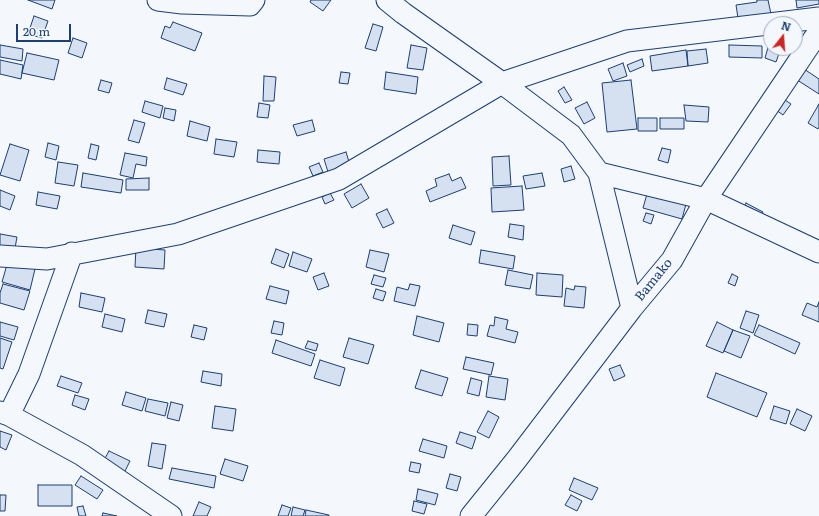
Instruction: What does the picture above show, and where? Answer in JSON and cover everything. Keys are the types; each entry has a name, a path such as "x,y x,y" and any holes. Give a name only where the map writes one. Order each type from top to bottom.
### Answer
{"street":[{"path":"158,0 182,3 250,5 254,0"},
{"path":"387,0 571,135 599,173 632,308"},
{"path":"0,256 47,258 178,234 338,178 502,83 627,41 819,18"},
{"name":"Bamako","path":"471,516 517,459 632,308 672,260 706,199 819,31"},
{"path":"599,173 706,199 819,252"},
{"path":"72,253 29,374 2,413 82,455 171,516"}],"building":[{"path":"28,0 55,0 52,9"},
{"path":"311,0 331,0 323,11 310,2"},
{"path":"757,0 768,0 771,14 738,18 736,5 757,2"},
{"path":"796,0 819,0 819,4 797,8"},
{"path":"34,16 48,21 42,38 28,34"},
{"path":"173,22 202,33 195,51 161,38 165,26 170,28"},
{"path":"373,24 383,27 376,51 365,48"},
{"path":"73,38 87,43 82,58 68,53"},
{"path":"0,45 23,49 22,61 0,57"},
{"path":"411,45 427,48 423,70 407,68"},
{"path":"729,45 762,46 762,58 729,57"},
{"path":"706,49 708,63 688,66 687,51"},
{"path":"686,50 688,66 652,71 650,56"},
{"path":"27,53 59,60 54,80 22,73"},
{"path":"766,56 778,56 776,62 765,58"},
{"path":"642,59 644,66 630,72 627,65"},
{"path":"0,60 23,65 21,79 0,74"},
{"path":"623,63 627,76 613,81 608,69"},
{"path":"798,65 819,79 819,94 791,76"},
{"path":"341,72 350,73 348,84 339,83"},
{"path":"386,72 418,77 416,94 384,89"},
{"path":"264,76 276,77 274,101 263,101"},
{"path":"167,78 187,84 183,95 164,89"},
{"path":"101,80 112,83 109,93 98,90"},
{"path":"631,80 637,129 607,132 602,83"},
{"path":"564,87 572,100 565,103 558,91"},
{"path":"779,96 791,104 783,115 772,107"},
{"path":"145,101 163,106 160,118 142,112"},
{"path":"587,102 595,118 584,124 575,108"},
{"path":"259,103 270,105 268,118 257,117"},
{"path":"819,104 819,127 818,129 808,123"},
{"path":"684,105 709,107 708,122 686,121"},
{"path":"165,108 176,110 174,121 163,118"},
{"path":"638,118 657,118 657,131 638,131"},
{"path":"660,118 684,118 684,129 660,129"},
{"path":"134,120 145,123 139,143 128,140"},
{"path":"312,120 315,131 297,136 293,125"},
{"path":"190,121 210,127 207,141 187,136"},
{"path":"216,139 237,142 234,157 214,154"},
{"path":"48,143 59,146 56,160 45,157"},
{"path":"10,144 29,150 20,181 0,175"},
{"path":"91,144 99,146 96,160 88,158"},
{"path":"662,148 671,150 668,163 658,160"},
{"path":"258,150 280,152 279,164 257,162"},
{"path":"346,152 350,165 328,172 324,159"},
{"path":"125,153 147,157 146,166 136,164 133,178 120,175"},
{"path":"509,156 511,185 493,186 492,157"},
{"path":"58,162 78,165 74,186 55,183"},
{"path":"319,163 323,172 313,176 309,167"},
{"path":"571,166 575,179 564,182 561,169"},
{"path":"83,173 123,180 121,193 81,187"},
{"path":"542,173 545,186 526,189 523,176"},
{"path":"449,174 452,181 461,177 466,188 430,202 426,191 437,186 435,179"},
{"path":"149,178 149,190 126,190 126,179"},
{"path":"361,184 369,198 352,208 344,194"},
{"path":"522,186 524,210 492,212 491,188"},
{"path":"0,190 15,196 10,210 0,206"},
{"path":"38,192 60,196 57,209 36,205"},
{"path":"330,193 334,200 325,204 322,197"},
{"path":"647,194 686,204 682,219 643,208"},
{"path":"746,203 763,212 758,223 741,213"},
{"path":"387,209 394,223 383,228 376,214"},
{"path":"646,213 654,215 651,224 643,221"},
{"path":"510,224 524,226 523,240 508,237"},
{"path":"453,225 475,232 471,245 449,238"},
{"path":"0,234 17,237 15,248 0,246"},
{"path":"136,248 165,250 164,269 135,267"},
{"path":"276,249 289,254 284,268 271,263"},
{"path":"370,250 389,254 384,272 366,267"},
{"path":"481,250 515,256 513,269 479,263"},
{"path":"293,252 312,259 307,272 289,266"},
{"path":"8,261 35,269 30,290 2,282"},
{"path":"508,270 533,275 530,289 505,285"},
{"path":"324,273 329,286 318,290 313,277"},
{"path":"537,273 563,275 562,297 536,295"},
{"path":"732,274 738,277 735,286 728,283"},
{"path":"374,275 386,278 383,287 371,284"},
{"path":"3,284 30,291 24,310 0,303 0,293"},
{"path":"410,284 420,286 415,306 394,301 397,287 408,290"},
{"path":"270,286 289,291 286,304 266,299"},
{"path":"575,286 586,287 584,308 564,306 566,288 574,290"},
{"path":"376,289 386,292 383,301 373,298"},
{"path":"81,293 105,298 102,312 79,307"},
{"path":"819,302 819,322 802,315 807,303 817,307"},
{"path":"148,310 167,314 164,327 145,323"},
{"path":"746,311 759,315 753,333 740,328"},
{"path":"105,314 125,319 122,332 102,327"},
{"path":"417,316 444,323 439,342 413,335"},
{"path":"495,317 508,320 506,329 518,332 515,343 487,336 490,325 494,326"},
{"path":"274,321 284,323 282,335 271,333"},
{"path":"0,322 18,327 14,340 0,336"},
{"path":"717,322 733,330 723,353 706,346"},
{"path":"468,324 478,325 477,336 467,335"},
{"path":"194,325 207,328 204,340 191,337"},
{"path":"759,325 800,343 795,354 754,335"},
{"path":"733,330 750,336 741,358 724,351"},
{"path":"0,338 12,342 3,369 0,368"},
{"path":"349,338 374,345 368,364 343,357"},
{"path":"276,340 315,354 311,366 272,353"},
{"path":"308,341 318,344 316,351 305,348"},
{"path":"466,357 494,363 491,375 463,369"},
{"path":"320,360 345,368 340,386 314,378"},
{"path":"620,365 625,376 614,381 609,369"},
{"path":"421,370 448,378 442,396 415,388"},
{"path":"203,371 222,374 221,386 201,382"},
{"path":"716,373 767,393 757,417 707,397"},
{"path":"61,376 82,383 78,393 57,386"},
{"path":"489,376 508,379 505,400 486,397"},
{"path":"471,378 482,381 479,396 467,393"},
{"path":"126,392 146,398 142,411 122,405"},
{"path":"75,395 89,399 85,410 72,405"},
{"path":"148,399 168,403 165,416 145,411"},
{"path":"171,402 183,405 179,421 167,418"},
{"path":"215,406 236,409 233,431 212,428"},
{"path":"774,406 790,411 786,424 770,419"},
{"path":"797,409 812,416 805,431 790,424"},
{"path":"488,411 499,417 489,438 477,432"},
{"path":"0,431 12,435 6,450 0,447"},
{"path":"460,432 476,437 472,449 456,443"},
{"path":"423,439 447,446 444,458 419,451"},
{"path":"152,443 166,445 162,469 148,466"},
{"path":"109,451 130,461 124,473 103,462"},
{"path":"225,459 248,466 243,481 220,474"},
{"path":"411,462 421,464 419,473 409,471"},
{"path":"172,468 216,476 214,488 169,479"},
{"path":"450,474 461,477 457,491 446,488"},
{"path":"81,476 103,490 97,499 75,485"},
{"path":"574,478 598,488 592,500 569,490"},
{"path":"38,485 72,485 72,506 38,506"},
{"path":"418,489 438,494 435,505 416,500"},
{"path":"0,495 6,495 5,511 0,511"},
{"path":"571,495 582,501 577,511 565,505"},
{"path":"414,501 427,504 424,514 412,511"},
{"path":"199,502 211,507 207,516 193,516"},
{"path":"282,505 291,508 288,516 278,516"},
{"path":"83,506 86,516 79,516 77,507"},
{"path":"293,507 305,510 303,516 291,516"},
{"path":"306,510 329,515 329,516 305,516"},
{"path":"103,513 117,516 102,516"}]}
